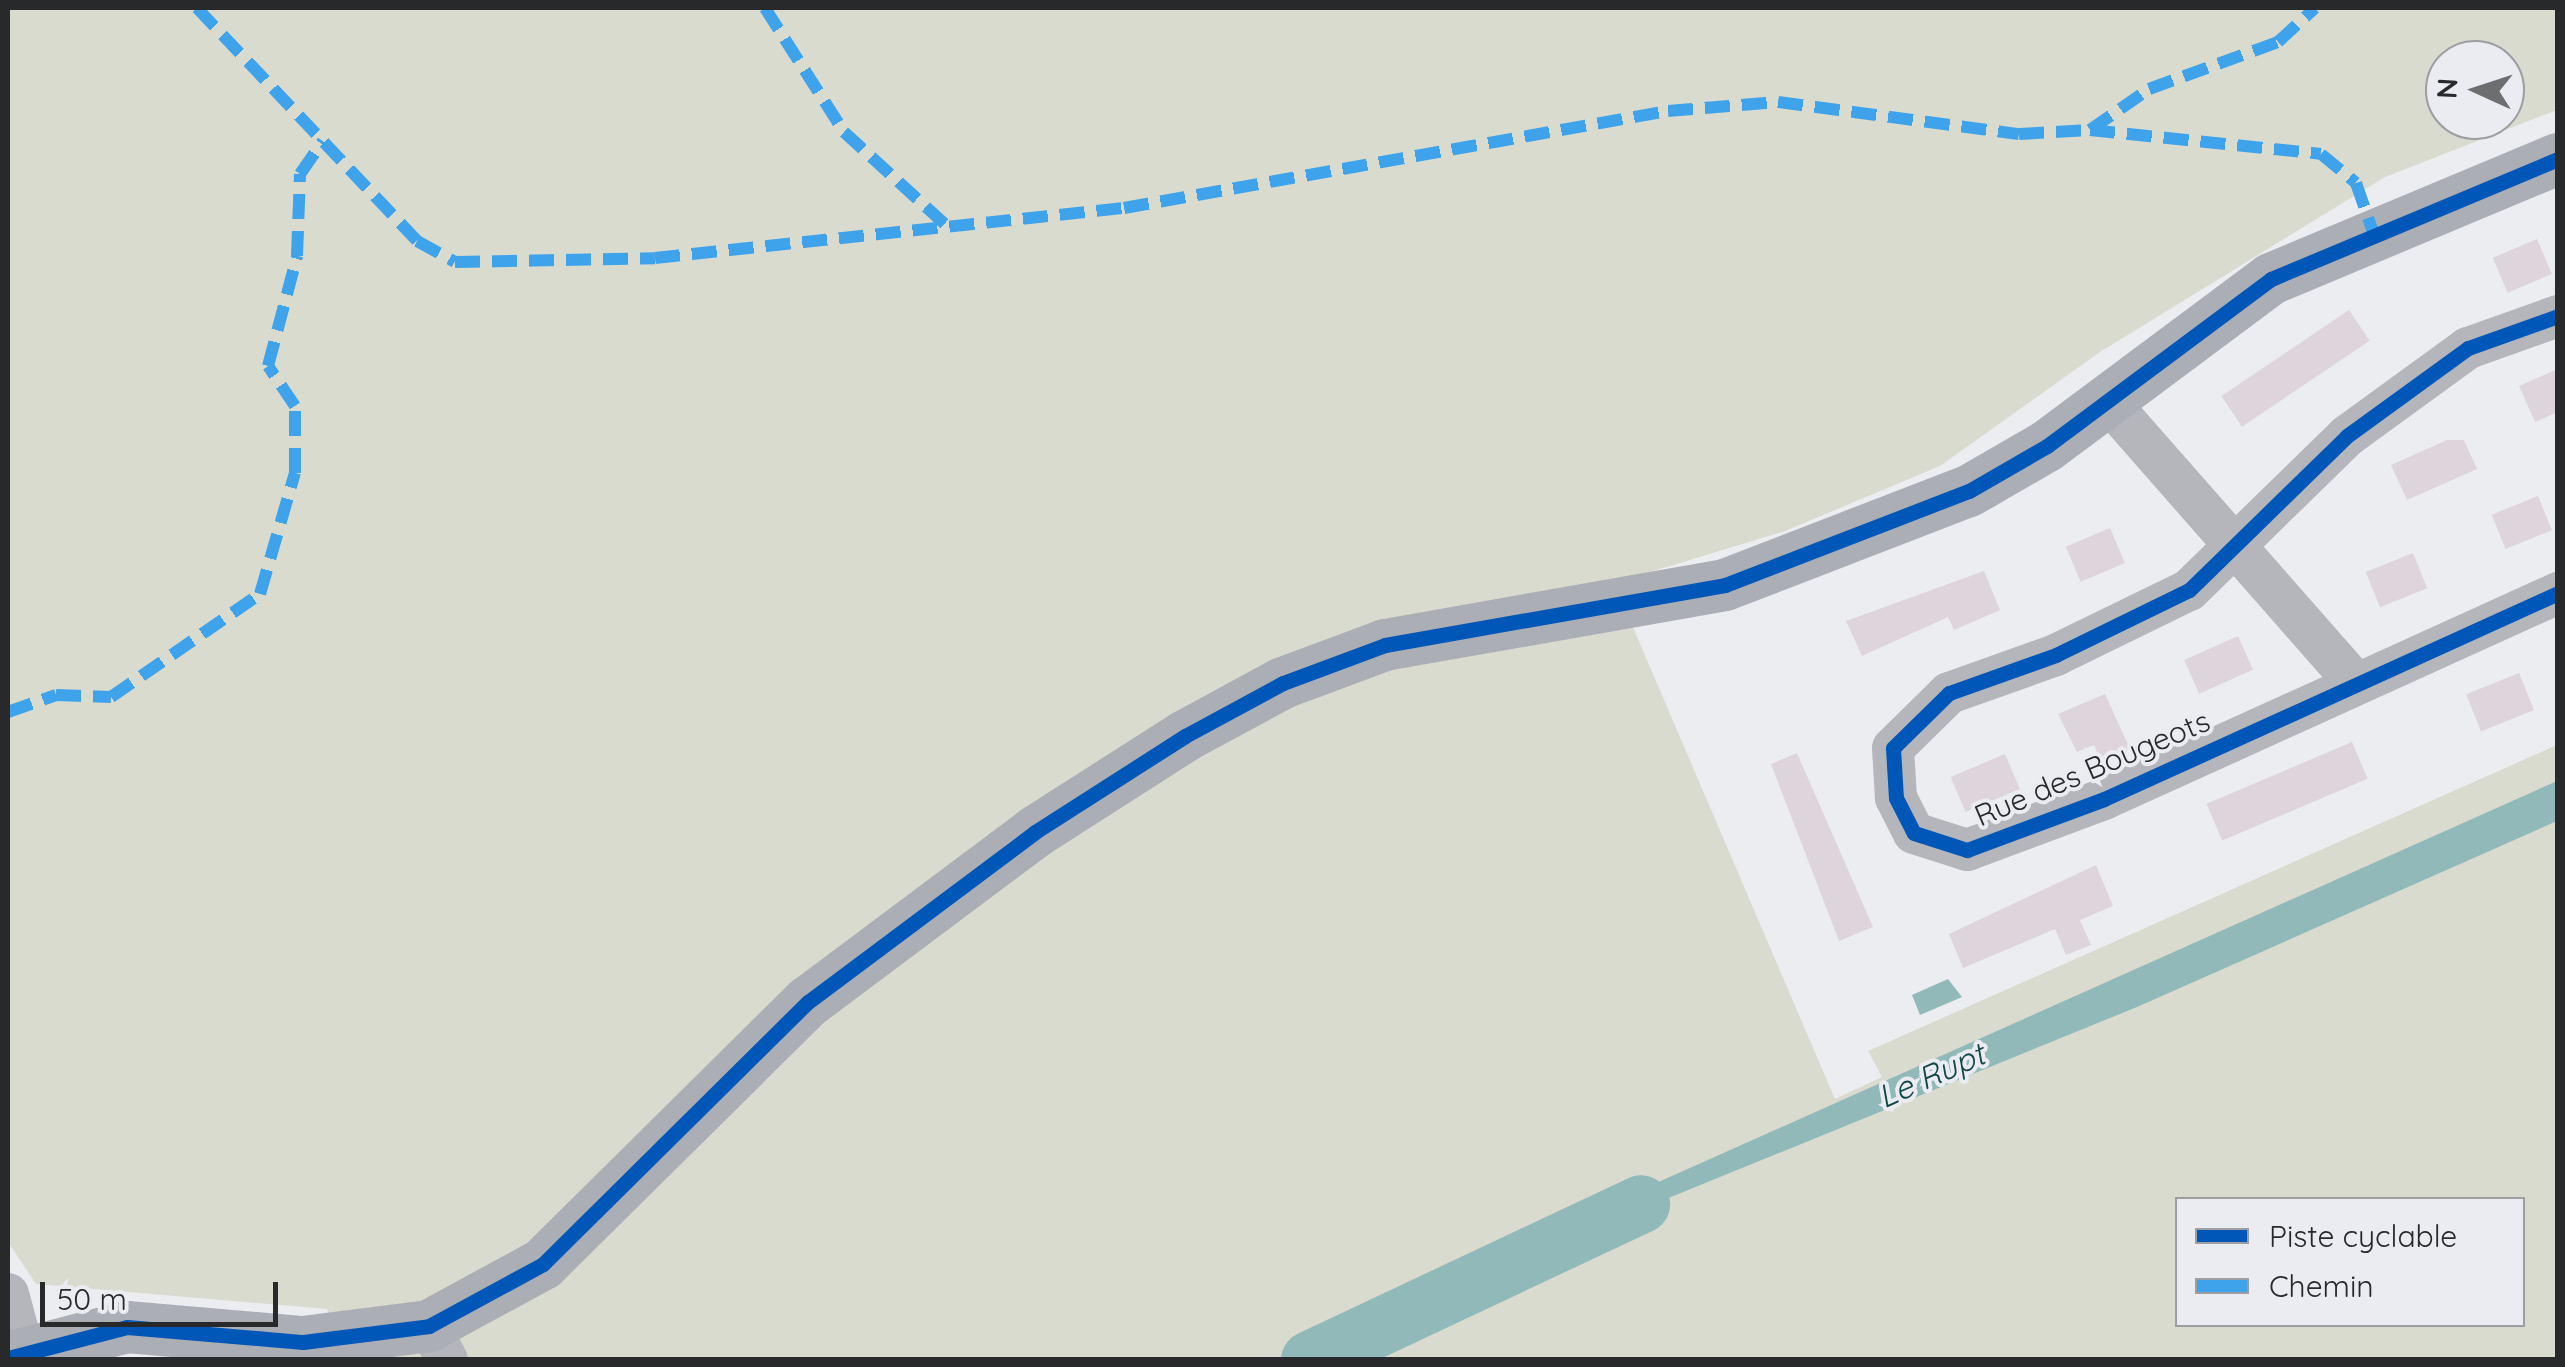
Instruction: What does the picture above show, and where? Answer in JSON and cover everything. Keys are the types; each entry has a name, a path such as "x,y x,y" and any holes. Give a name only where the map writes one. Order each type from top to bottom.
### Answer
{"main road":[{"path":"15,1354 127,1327 303,1342 438,1343 542,1264 808,1002 1035,832 1201,727 1385,645 1726,585 1969,491 2106,399 2271,280 2558,159"}],"street":[{"name":"Rue des Bougeots","path":"2558,316 2468,348 2347,436 2189,590 2056,654 1949,693 1892,748 1896,798 1914,833 1967,850 2104,799 2558,593"},
{"path":"2106,399 2355,682"},
{"path":"8,1294 15,1354"}],"shaded area":[{"path":"8,8 2557,8 2557,110 2525,122 2525,40 2425,40 2425,140 2480,140 2385,177 2100,352 1940,466 1785,531 1614,583 1835,1099 1882,1077 1868,1051 2557,745 2557,1359 339,1360 327,1309 36,1284 8,1242"}],"water":[{"path":"2557,781 2557,821 2137,1007 1568,1239 1654,1184"},
{"path":"1948,979 1962,997 1920,1015 1912,995"}],"building":[{"path":"2537,239 2552,274 2508,293 2493,258"},
{"path":"2349,310 2370,341 2242,427 2221,396"},
{"path":"2558,369 2558,412 2535,422 2519,386"},
{"path":"2447,440 2464,440 2477,469 2407,500 2391,465"},
{"path":"2538,496 2552,530 2506,549 2492,515"},
{"path":"2110,528 2125,563 2081,582 2066,547"},
{"path":"2413,553 2427,588 2380,607 2366,572"},
{"path":"1984,571 2000,610 1954,630 1948,617 1862,656 1846,621"},
{"path":"2238,636 2253,670 2199,694 2184,660"},
{"path":"2519,673 2534,710 2481,731 2466,694"},
{"path":"2105,694 2130,749 2101,762 2094,745 2077,752 2058,714"},
{"path":"2352,742 2368,779 2222,841 2207,804"},
{"path":"1797,753 1873,927 1839,941 1771,764"},
{"path":"2005,754 2020,789 1966,812 1951,777"},
{"path":"2096,865 2113,906 2080,920 2091,945 2066,955 2055,929 1963,968 1949,934"}],"waterway":[{"name":"Le Rupt","path":"1310,1360 1641,1204"}],"marked path":[{"path":"197,8 417,241 455,262 655,258 1124,208 1668,111 1778,102 2019,134 2090,130 2321,154 2356,183 2373,232"},
{"path":"765,8 844,132 948,227"},
{"path":"2090,130 2149,89 2278,42 2315,8"},
{"path":"8,712 56,695 111,697 260,594 295,473 295,406 268,366 297,256 300,174 323,141"}],"cycle path":[{"path":"8,1358 127,1327 303,1342 429,1326 543,1264 808,1002 1035,832 1185,736 1283,683 1385,645 1725,585 1969,491 2047,446 2271,279 2558,159"},
{"path":"2558,316 2468,348 2347,436 2189,590 2056,655 1949,693 1893,748 1896,798 1914,833 1967,850 2104,799 2558,593"}]}
